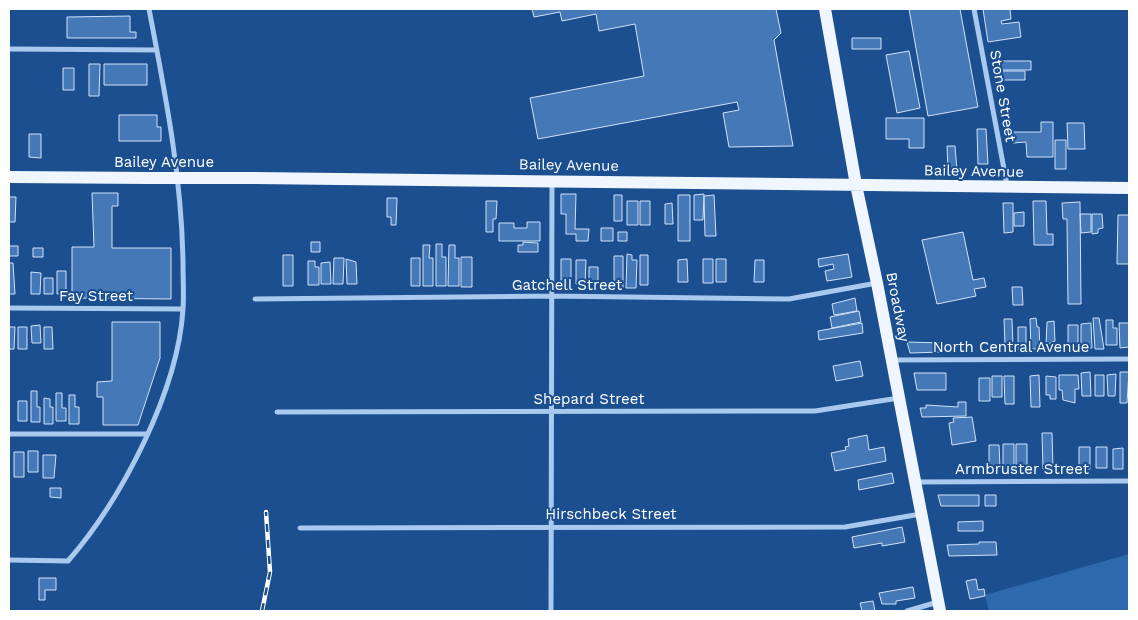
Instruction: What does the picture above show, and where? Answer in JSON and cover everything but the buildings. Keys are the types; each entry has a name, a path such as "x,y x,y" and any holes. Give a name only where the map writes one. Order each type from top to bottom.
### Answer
{"main road":[{"name":"Broadway","path":"825,9 856,185 900,398 939,606"},
{"name":"Bailey Avenue","path":"9,177 552,180 1007,188 1129,188"}],"street":[{"path":"9,560 68,560 94,529 130,472 168,380 183,309 182,217 176,160 148,9"},
{"name":"Stone Street","path":"974,9 1007,188"},
{"path":"9,49 157,50"},
{"path":"551,611 552,180"},
{"name":"Gatchell Street","path":"255,299 552,296 789,299 877,283"},
{"name":"Fay Street","path":"9,308 183,309"},
{"name":"North Central Avenue","path":"892,360 1129,359"},
{"name":"Shepard Street","path":"277,412 815,412 900,398"},
{"path":"9,434 146,434"},
{"name":"Armbruster Street","path":"916,482 1129,481"},
{"name":"Hirschbeck Street","path":"300,528 551,526 846,527 922,514"},
{"path":"907,611 939,606"}],"shaded area":[{"path":"1129,554 1129,611 989,611 985,595"}],"railway":[{"path":"262,611 270,572 266,512"}]}
